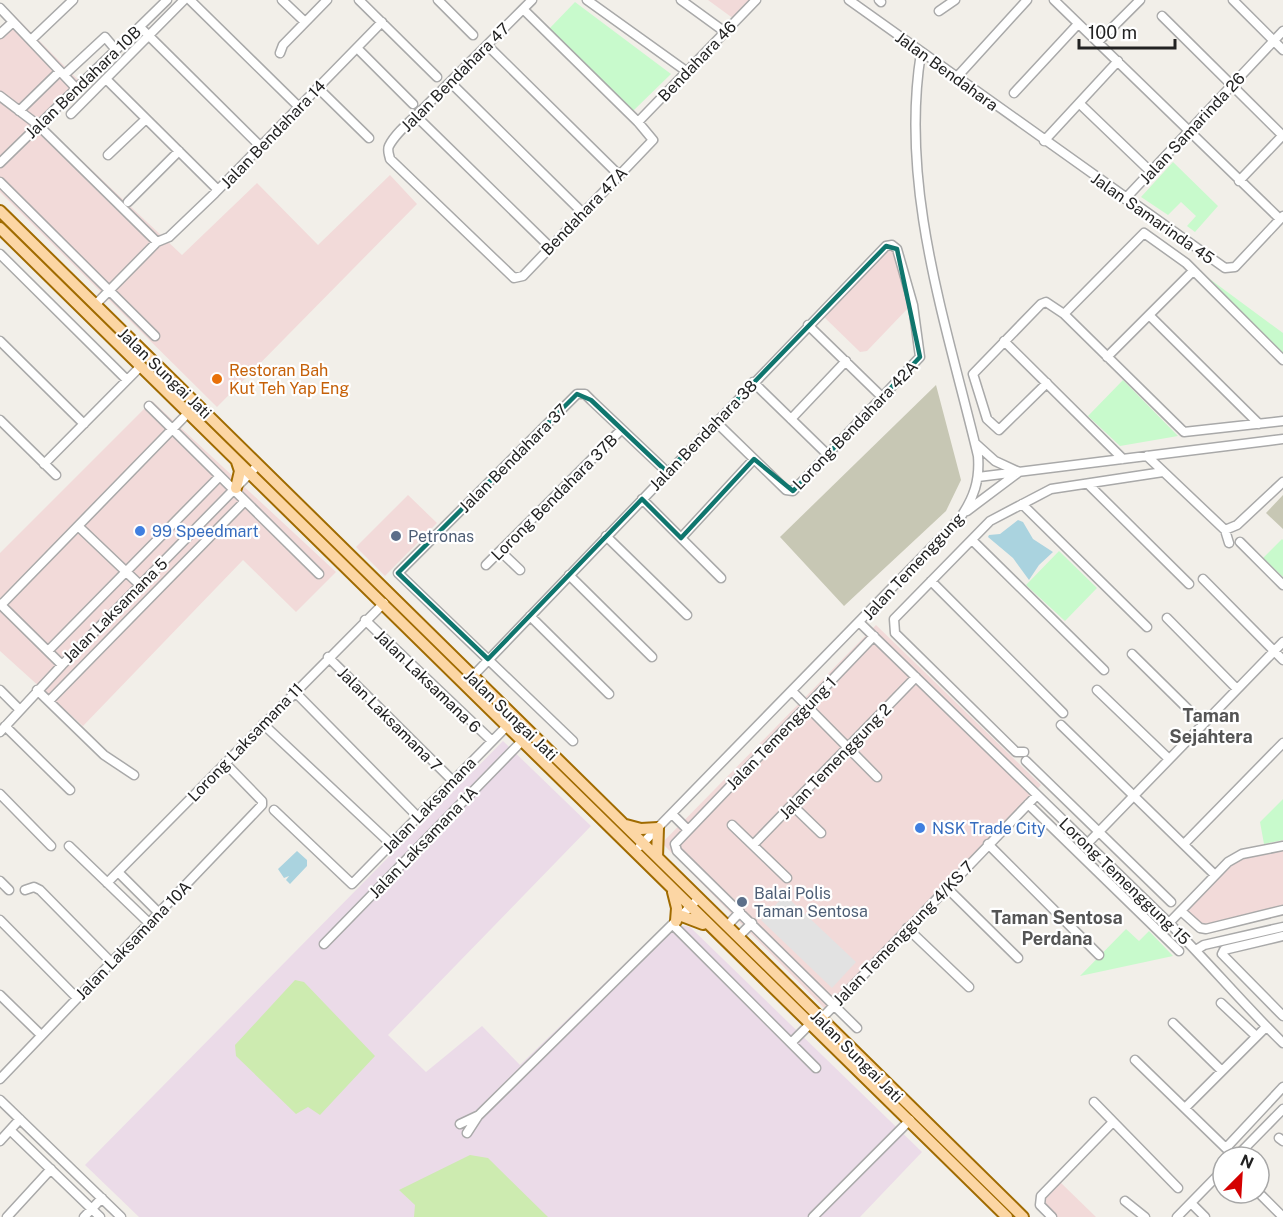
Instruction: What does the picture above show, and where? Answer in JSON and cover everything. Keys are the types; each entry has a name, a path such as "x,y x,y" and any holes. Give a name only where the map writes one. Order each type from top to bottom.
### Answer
{"main road":[{"name":"Jalan Sungai Jati","path":"0,211 255,469 699,898 910,1120 1007,1217"},
{"name":"Jalan Sungai Jati","path":"2,236 236,459 255,469 263,485 690,908 816,1021 1023,1217"},
{"path":"235,489 240,471 236,459"},
{"path":"235,489 249,482 263,485"},
{"path":"623,824 641,829 658,828 657,857"},
{"path":"672,890 677,908 677,921 695,920 718,934"}],"street":[{"path":"31,40 72,0"},
{"name":"Jalan Bendahara 10B","path":"0,163 167,0"},
{"path":"71,114 184,0"},
{"path":"190,0 299,107"},
{"path":"282,0 305,22"},
{"path":"280,53 283,45 327,0"},
{"path":"359,0 437,77"},
{"path":"438,0 473,35"},
{"name":"Jalan Bendahara 47","path":"514,278 390,159 388,151 389,145 416,116 532,0"},
{"path":"587,0 686,71"},
{"path":"681,0 725,32"},
{"name":"Bendahara 46","path":"638,122 756,0"},
{"name":"Jalan Bendahara","path":"849,0 1044,141"},
{"path":"939,11 955,0"},
{"path":"956,78 1027,0"},
{"path":"1054,0 1189,129 1239,181 1281,218"},
{"path":"1233,0 1283,50"},
{"path":"1098,42 1134,2"},
{"path":"0,8 76,88"},
{"path":"523,9 638,122"},
{"path":"1162,16 1283,136 1239,181"},
{"path":"0,34 13,22"},
{"name":"Jalan Bendahara 14","path":"95,305 159,241 169,237 218,190 381,22"},
{"path":"1014,93 1078,24"},
{"path":"140,27 261,147"},
{"name":"Jalan Samarinda 26","path":"1125,199 1283,31"},
{"path":"19,111 105,37 117,50"},
{"path":"487,45 619,175"},
{"path":"912,46 916,85"},
{"path":"357,48 413,104"},
{"name":"Jalan Temenggung","path":"634,853 860,622 963,513 972,500 978,477 975,442 933,281 918,159 916,85 921,53"},
{"path":"1044,141 1118,61"},
{"path":"916,85 924,70 939,66"},
{"path":"106,79 218,190"},
{"path":"450,82 583,213"},
{"path":"318,88 369,138"},
{"path":"0,96 38,125 159,241"},
{"path":"1079,103 1150,171"},
{"path":"416,116 550,247"},
{"path":"108,155 146,118"},
{"name":"Bendahara 47A","path":"514,278 523,276 653,140 638,122"},
{"name":"Jalan Samarinda 45","path":"1044,141 1225,268 1235,267 1281,218"},
{"path":"128,201 179,151"},
{"path":"0,182 156,336"},
{"path":"1064,314 1144,233 1193,271 1283,360"},
{"name":"Jalan Bendahara 38","path":"472,677 886,246 892,245 897,249 913,305 920,357"},
{"path":"0,254 127,380"},
{"path":"1107,357 1193,271"},
{"path":"1047,383 1003,429 996,428 987,419 973,374 1041,304 1052,304 1064,314 1184,432 1283,422"},
{"path":"1149,315 1259,424"},
{"path":"808,325 882,397"},
{"path":"0,341 84,424"},
{"path":"1004,341 1123,459"},
{"name":"Lorong Bendahara 42A","path":"754,459 790,492 920,357"},
{"path":"791,419 846,361"},
{"path":"44,464 141,366"},
{"path":"753,382 827,454"},
{"name":"Jalan Bendahara 37","path":"489,660 398,573 577,394 585,394 621,430"},
{"path":"149,406 319,574"},
{"path":"62,664 0,605 189,413"},
{"path":"0,420 56,475"},
{"path":"681,538 754,459 716,422"},
{"path":"621,430 667,472"},
{"name":"Lorong Bendahara 37B","path":"486,565 621,430"},
{"path":"978,477 1283,439"},
{"path":"975,442 995,461 1019,472"},
{"path":"1148,456 1162,472 1225,530 1229,543"},
{"name":"Jalan Laksamana 5","path":"3,729 62,664 255,469"},
{"path":"963,513 1019,472"},
{"path":"1162,472 1051,489 990,521 894,619 895,633 1016,752 1025,757 1100,830 1171,902"},
{"path":"48,651 220,476"},
{"path":"1225,530 1237,525 1283,482"},
{"path":"1088,484 1189,584"},
{"path":"642,499 721,578"},
{"name":"Jalan Laksamana 5","path":"49,701 245,501"},
{"path":"1022,504 1147,627"},
{"path":"78,526 140,585"},
{"path":"606,536 687,615"},
{"path":"972,540 1104,670"},
{"path":"1240,542 1283,585"},
{"path":"500,551 520,570"},
{"path":"569,575 652,657"},
{"path":"1203,579 1283,660"},
{"path":"931,581 1063,713"},
{"name":"Lorong Laksamana 11","path":"107,883 294,691 384,603"},
{"path":"530,616 609,694"},
{"path":"1167,618 1237,689"},
{"name":"Jalan Laksamana 6","path":"365,620 492,741"},
{"name":"Lorong Temenggung 15","path":"860,622 1169,923 1217,971 1231,993 1283,1043"},
{"name":"Jalan Temenggung 1","path":"857,1028 677,851 675,844 684,826 807,706 874,636"},
{"path":"1086,844 1283,642"},
{"path":"1132,654 1203,724"},
{"name":"Jalan Laksamana 7","path":"328,657 453,781"},
{"path":"489,660 573,741"},
{"name":"Jalan Temenggung 2","path":"753,845 916,677"},
{"path":"0,690 19,709"},
{"path":"37,690 104,754 134,775"},
{"path":"1097,690 1169,759"},
{"path":"294,691 418,817"},
{"path":"792,691 877,777"},
{"path":"262,724 391,844"},
{"path":"1061,725 1215,875"},
{"name":"Jalan Laksamana","path":"274,810 352,884 507,726"},
{"path":"3,729 70,790"},
{"name":"Jalan Laksamana 1A","path":"324,944 522,741"},
{"path":"1184,844 1283,743"},
{"name":"Jalan Laksamana 10A","path":"1,1075 262,805 262,801 225,763"},
{"path":"0,794 51,846"},
{"name":"Jalan Temenggung 4/KS 7","path":"791,1043 834,1005 1037,795"},
{"path":"1028,804 1179,951"},
{"path":"792,805 821,833"},
{"path":"672,814 684,826"},
{"path":"732,825 787,878"},
{"path":"988,844 1099,955"},
{"path":"69,846 148,923"},
{"path":"1169,923 1228,862 1242,854 1283,846"},
{"path":"118,872 159,913"},
{"path":"0,881 9,890"},
{"path":"25,890 34,886 40,890 111,962"},
{"path":"946,887 1018,958"},
{"path":"467,1133 478,1116 699,898"},
{"path":"1181,911 1200,928 1206,929 1283,910"},
{"path":"727,926 740,912"},
{"path":"0,920 77,998"},
{"path":"677,921 816,1068"},
{"path":"738,937 752,923"},
{"path":"1196,950 1204,945 1283,927"},
{"path":"907,928 969,987"},
{"path":"1282,938 1224,950 1222,957 1283,1016"},
{"path":"0,995 41,1035"},
{"path":"1221,1003 1256,1036"},
{"path":"1173,1023 1222,1071"},
{"path":"1185,1108 1266,1027"},
{"path":"1135,1060 1223,1145"},
{"path":"1229,1145 1283,1088"},
{"path":"0,1100 121,1217"},
{"path":"1095,1102 1112,1123 1178,1188"},
{"path":"1248,1145 1283,1109"},
{"path":"460,1125 478,1116"},
{"path":"0,1141 20,1119"},
{"path":"813,1217 910,1120"},
{"path":"1052,1217 1040,1206 1041,1196 1112,1123"},
{"path":"10,1130 100,1217"},
{"path":"7,1217 51,1169"},
{"path":"1177,1217 1211,1182"},
{"path":"84,1217 102,1198"},
{"path":"1125,1201 1145,1217"},
{"path":"1191,1203 1205,1217"},
{"path":"1271,1205 1283,1217"}],"highlighted area":[{"path":"886,246 897,249 920,357 793,491 754,459 681,538 642,499 488,659 398,573 577,394 591,400 667,472"}],"shaded area":[{"path":"708,0 752,0 734,19"},
{"path":"13,14 84,86 45,126 182,255 257,183 318,245 390,175 417,204 217,407 0,192 0,27"},
{"path":"887,248 895,250 911,305 867,351 860,352 822,315"},
{"path":"936,385 961,480 946,511 844,606 780,537"},
{"path":"152,401 336,572 296,612 243,560 83,726 0,651 0,553"},
{"path":"408,495 437,523 385,576 356,547"},
{"path":"1283,495 1283,529 1266,513"},
{"path":"876,625 1041,785 825,1009 662,843"},
{"path":"503,741 591,826 388,1035 426,1072 482,1026 520,1065 667,923 690,927 922,1152 860,1217 139,1217 85,1165"},
{"path":"1283,848 1283,908 1201,926 1185,911 1230,864 1243,856"},
{"path":"785,895 856,962 832,988 761,920"},
{"path":"1059,1181 1096,1217 1056,1217 1043,1204 1043,1197"}],"green space":[{"path":"575,2 671,74 633,111 549,29"},
{"path":"1173,162 1218,206 1195,232 1187,226 1196,216 1181,202 1168,215 1141,197"},
{"path":"1207,277 1283,333 1283,353"},
{"path":"1123,380 1178,436 1120,446 1088,416"},
{"path":"1283,540 1283,577 1263,558"},
{"path":"1059,551 1097,588 1065,621 1026,585"},
{"path":"1283,799 1283,840 1264,844 1260,822"},
{"path":"1126,929 1139,941 1149,931 1173,956 1080,976"},
{"path":"295,980 304,982 375,1056 320,1115 308,1107 296,1114 236,1056 235,1045"},
{"path":"470,1155 488,1158 548,1217 414,1217 415,1205 399,1190"}],"water":[{"path":"1018,520 1023,522 1033,539 1053,552 1039,565 1029,580 1013,558 988,537 1000,534"},
{"path":"297,851 307,860 307,866 290,884 286,880 289,876 284,878 278,869"}],"place":[{"name":"Restoran Bah Kut Teh Yap Eng","path":"217,379"},
{"name":"99 Speedmart","path":"140,531"},
{"name":"Petronas","path":"396,536"},
{"name":"NSK Trade City","path":"920,828"},
{"name":"Balai Polis Taman Sentosa","path":"742,902"}],"district":[{"name":"Taman Sejahtera","path":"1211,726"},
{"name":"Taman Sentosa Perdana","path":"1057,928"}]}
